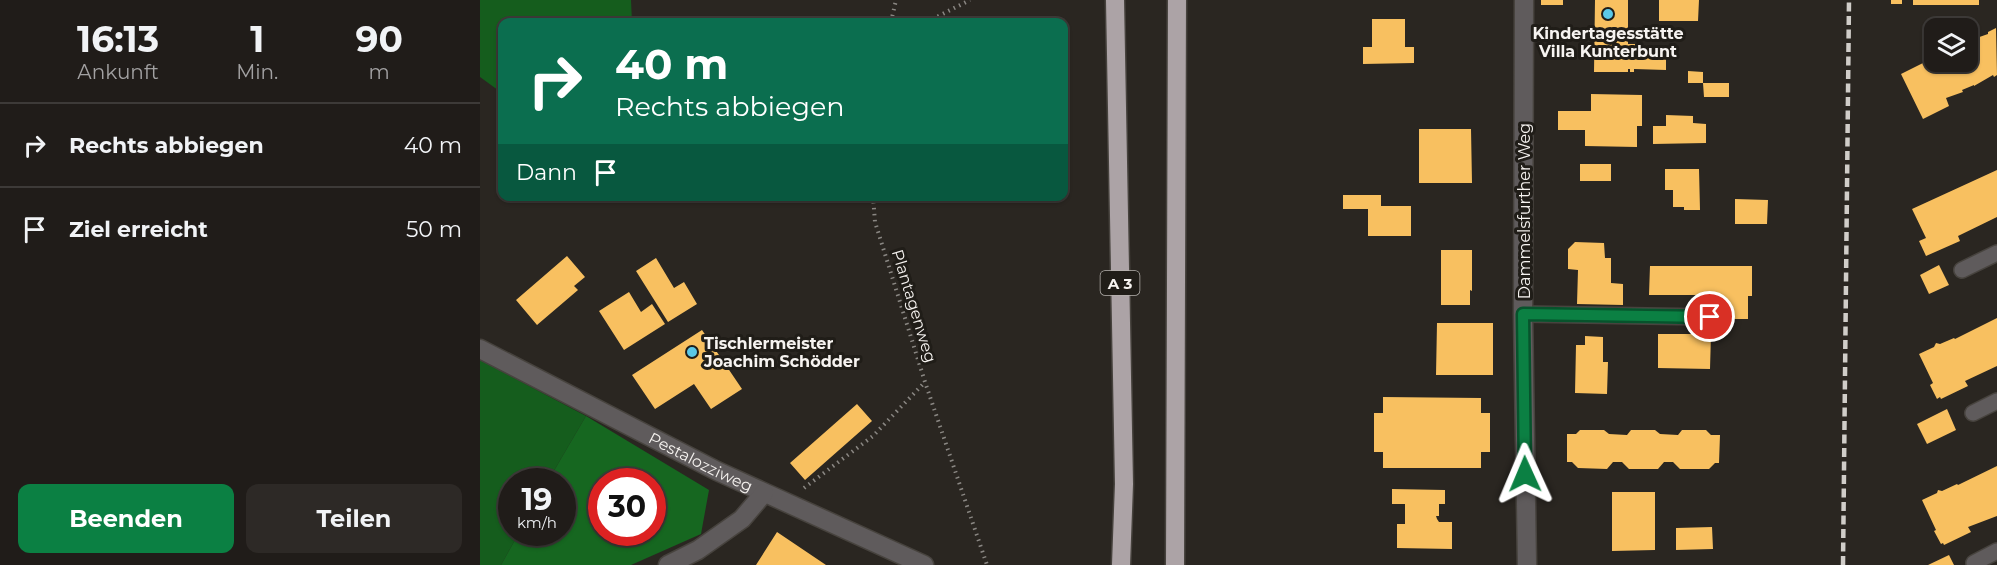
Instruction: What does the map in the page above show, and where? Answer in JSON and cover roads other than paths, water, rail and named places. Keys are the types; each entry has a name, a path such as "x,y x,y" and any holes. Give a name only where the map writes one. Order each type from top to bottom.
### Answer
{"highway":[{"name":"A 3","path":"1115,0 1124,484 1121,565"},
{"path":"1175,565 1177,0"}],"street":[{"name":"Dammelsfurther Weg","path":"1524,0 1523,314 1527,565"},
{"name":"Pestalozziweg","path":"480,349 717,471 924,565"},
{"path":"668,565 698,550 742,519 764,493"}],"lane":[{"path":"1962,270 1997,253"},
{"path":"1523,314 1710,317"},
{"path":"1973,413 1997,401"},
{"path":"1974,562 1997,551"}],"railway":[{"path":"1843,565 1849,0"}],"place":[{"name":"Kindertagesstätte Villa Kunterbunt","path":"1608,14"},
{"name":"Tischlermeister Joachim Schödder","path":"692,352"}]}
